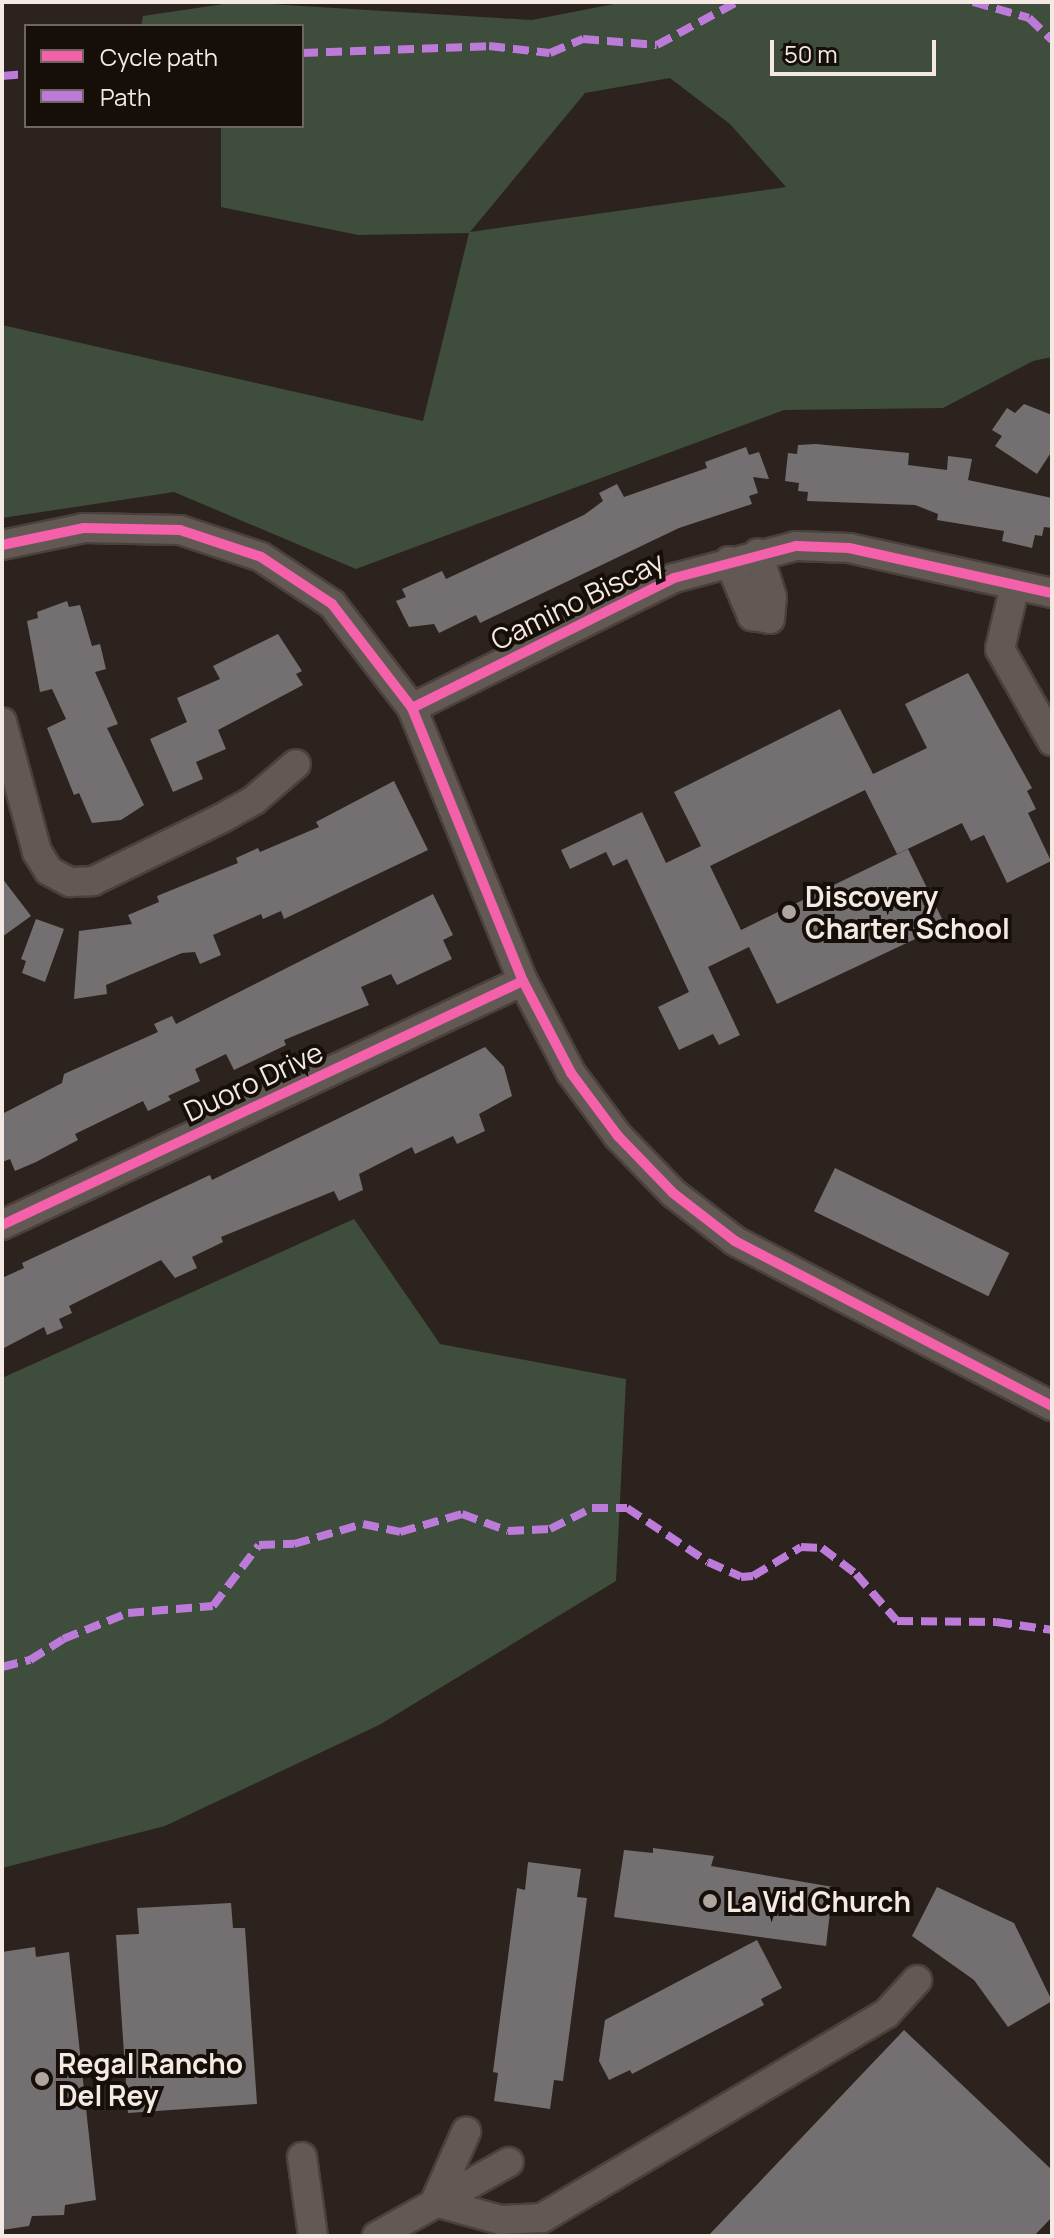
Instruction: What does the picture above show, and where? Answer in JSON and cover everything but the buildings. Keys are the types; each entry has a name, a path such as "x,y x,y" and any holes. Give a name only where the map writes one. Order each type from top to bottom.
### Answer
{"street":[{"path":"2,545 116,525 180,530 235,545 286,570 332,604 412,708 523,981 571,1073 618,1136 673,1193 735,1241 810,1283 1052,1406"},
{"name":"Camino Biscay","path":"412,708 674,578 758,553 796,546 849,548 1052,593"},
{"path":"729,561 752,616 770,619 772,597 758,553"},
{"path":"1015,585 1000,649 1052,741"},
{"path":"2,722 37,852 49,871 70,882 93,881 222,818 254,800 296,764"},
{"name":"Duoro Drive","path":"2,1225 523,981"},
{"path":"435,2202 501,2220 542,2218 886,2014 917,1980"},
{"path":"435,2202 466,2132"},
{"path":"302,2157 313,2236"},
{"path":"377,2236 509,2162"}],"green space":[{"path":"237,2 532,20 624,2 1052,2 1052,357 1033,361 943,408 784,410 356,569 174,492 2,518 2,325 423,421 469,233 358,235 221,207 221,128 304,128 304,24 141,24 143,16","holes":["670,78 730,124 786,187 470,232 585,93"]},
{"path":"354,1219 440,1344 626,1379 616,1581 379,1725 165,1826 2,1868 2,1378"}],"marked path":[{"path":"304,53 489,46 550,53 583,39 657,45 737,2"},
{"path":"973,2 1029,18 1052,40"},
{"path":"2,76 24,74"},
{"path":"2,1667 30,1660 63,1639 128,1613 213,1606 259,1545 294,1544 363,1524 400,1532 462,1514 508,1531 550,1529 592,1508 627,1508 708,1562 741,1577 753,1576 801,1547 822,1548 856,1574 897,1621 996,1622 1052,1630"}],"cycle path":[{"path":"2,545 84,528 180,530 261,557 332,604 412,708 523,981 571,1073 618,1136 673,1193 735,1241 1052,1406"},
{"path":"412,708 674,578 796,546 849,548 1052,593"},
{"path":"2,1225 523,981"}],"place":[{"name":"Discovery Charter School","path":"789,912"},
{"name":"La Vid Church","path":"710,1901"},
{"name":"Regal Rancho Del Rey","path":"42,2079"}]}
